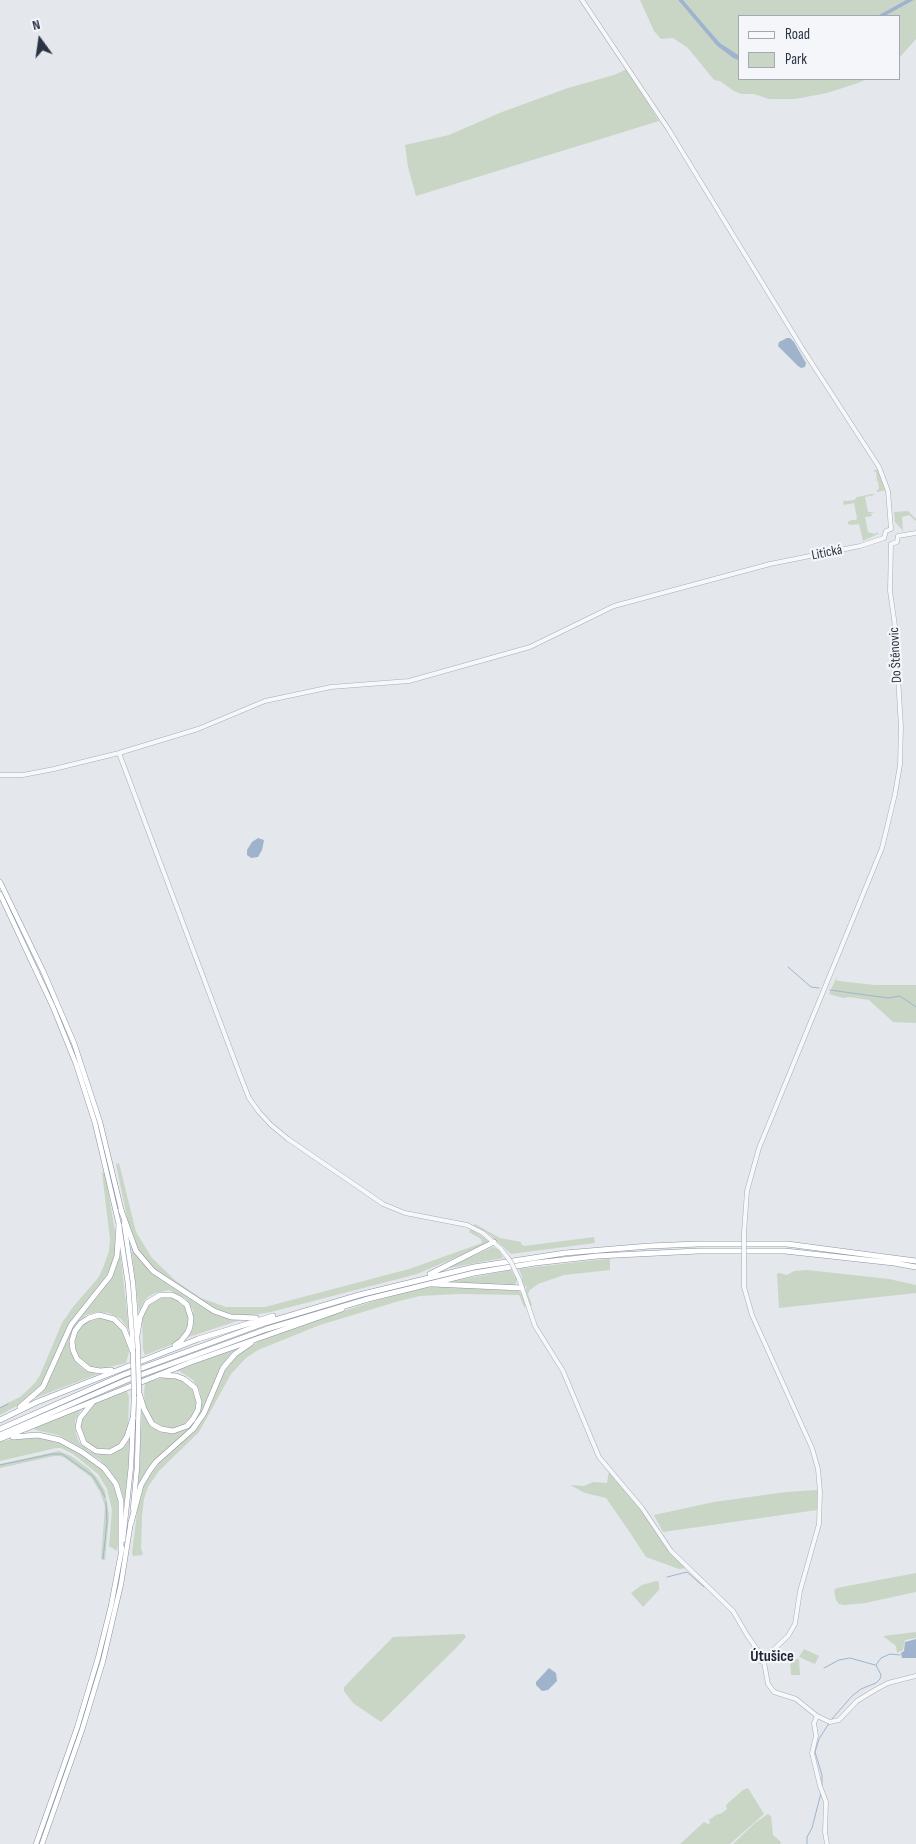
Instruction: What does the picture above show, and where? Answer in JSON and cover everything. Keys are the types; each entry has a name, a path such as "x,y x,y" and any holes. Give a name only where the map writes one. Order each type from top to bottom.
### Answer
{"highway":[{"path":"0,882 48,981 74,1042 102,1128 121,1210 133,1284 137,1335"},
{"path":"0,894 43,984 76,1064 101,1144 119,1224 128,1284 139,1393 137,1466 131,1523"},
{"path":"121,1210 136,1251 147,1266 164,1279 203,1305 224,1315 245,1318 273,1316"},
{"path":"7,1416 32,1398 43,1387 72,1324 110,1276 117,1256 119,1224"},
{"path":"425,1277 494,1242"},
{"path":"0,1429 77,1394 208,1343 311,1309 425,1277 474,1267 557,1254 649,1246 787,1244 916,1260"},
{"path":"0,1435 79,1400 179,1360 267,1329 368,1298 474,1273 535,1263 597,1256 698,1250 785,1252 916,1267"},
{"path":"427,1283 522,1288"},
{"path":"42,1844 82,1730 110,1635 124,1552 130,1482 137,1335 142,1312 147,1303 160,1295 175,1296 187,1305 190,1312 191,1322 185,1337 168,1350"},
{"path":"0,1439 153,1377 368,1298"},
{"path":"0,1420 37,1402 218,1331 273,1316 311,1309"},
{"path":"122,1368 94,1370 81,1364 75,1356 72,1346 78,1327 85,1320 94,1316 109,1317 122,1326 135,1351"},
{"path":"124,1552 141,1485 156,1462 184,1438 199,1421 229,1360 251,1343 291,1326"},
{"path":"139,1393 146,1414 152,1424 156,1426 166,1430 178,1430 187,1426 194,1419 199,1402 192,1384 176,1376 153,1377"},
{"path":"101,1398 87,1408 78,1423 80,1438 91,1450 105,1453 115,1450 127,1437 133,1418"},
{"path":"0,1439 31,1434 48,1436 71,1446 104,1468 116,1484 122,1501 124,1552"},
{"path":"36,1844 77,1728 93,1676 123,1561"}],"street":[{"path":"582,0 668,130 796,339 875,461 882,473 888,491 891,529"},
{"path":"891,529 896,531 898,536 897,542 891,544 886,542 884,538 886,531 891,529"},
{"path":"898,536 916,533"},
{"name":"Litická","path":"0,775 23,775 119,753 198,730 265,701 331,688 409,681 530,647 614,606 770,564 860,546 884,538"},
{"name":"Do Štěnovic","path":"764,1662 767,1660 767,1656 788,1636 794,1626 800,1591 818,1524 820,1492 818,1469 812,1448 752,1315 744,1287 744,1233 747,1191 759,1148 882,848 900,765 901,727 895,626 889,581 891,544"},
{"path":"119,753 240,1075 249,1098 259,1112 288,1139 389,1207 412,1215 459,1222 477,1230 501,1249 511,1262 519,1279 535,1326 563,1371 599,1456 642,1508 671,1551 730,1607 761,1655 759,1659 764,1662 768,1684 772,1690 799,1701 816,1716 830,1721 839,1720 857,1701 888,1683 916,1676"},
{"path":"761,1655 767,1656"},
{"path":"816,1716 814,1723 816,1736 812,1754 826,1802 825,1832 827,1844"}],"green space":[{"path":"640,0 678,0 717,46 738,60 738,80 865,80 827,93 795,99 769,99 754,94 741,94 720,81 714,80 688,48 673,38 661,39 654,31"},
{"path":"683,0 906,0 879,15 738,15 738,55 720,43"},
{"path":"916,0 916,39 901,56 901,15 887,15"},
{"path":"627,69 659,121 416,196 408,167 405,145 449,135 502,112"},
{"path":"878,469 886,490 877,492 879,489 878,481 875,480 877,480 876,472 873,471"},
{"path":"872,494 875,495 865,497 868,512 875,512 871,513 872,516 865,517 868,532 875,534 878,532 878,534 863,541 859,524 848,524 848,520 849,522 857,518 854,503 844,505 843,502"},
{"path":"908,511 916,521 909,515 902,517 903,531 895,522 894,512"},
{"path":"837,976 836,980 839,981 874,985 916,985 916,1023 893,1022 869,1000 843,998 829,994"},
{"path":"119,1163 136,1232 152,1258 176,1281 201,1298 226,1307 265,1307 409,1269 482,1243 481,1239 469,1232 471,1229 489,1241 487,1244 417,1274 271,1312 254,1315 231,1315 219,1311 157,1272 137,1249 130,1232 116,1164"},
{"path":"105,1172 115,1232 116,1249 111,1268 101,1284 71,1321 41,1385 24,1402 0,1415 0,1407 20,1397 35,1383 62,1323 98,1278 103,1268 109,1251 110,1239 102,1173"},
{"path":"475,1224 500,1238 521,1242 524,1246 594,1237 595,1243 511,1254 490,1235 473,1226"},
{"path":"131,1245 141,1262 161,1280 205,1309 226,1318 240,1320 186,1338 193,1326 193,1310 186,1299 169,1290 155,1293 148,1297 139,1312"},
{"path":"493,1247 499,1250 503,1258 444,1269"},
{"path":"120,1251 129,1330 121,1319 109,1313 98,1312 86,1315 72,1330 69,1343 70,1350 81,1367 98,1374 35,1398 49,1380 70,1330 110,1280 119,1259"},
{"path":"610,1259 610,1270 564,1275 538,1284 528,1294 532,1305 529,1305 525,1290 527,1287 522,1283 519,1269"},
{"path":"511,1270 517,1280 514,1286 448,1282"},
{"path":"807,1270 889,1279 916,1285 916,1293 779,1308 777,1274 787,1275 794,1271"},
{"path":"441,1286 519,1291 522,1294 526,1307 524,1307 519,1295 458,1294 420,1296 320,1325 258,1350 246,1358 231,1374 199,1432 159,1471 148,1487 142,1516 141,1548 143,1555 133,1556 138,1505 144,1482 161,1461 193,1432 205,1417 224,1372 237,1355 259,1341 313,1321 374,1301 422,1288"},
{"path":"167,1296 178,1300 181,1305 185,1305 190,1320 185,1335 176,1343 145,1355 143,1350 142,1319 147,1306 156,1298"},
{"path":"99,1316 112,1320 122,1327 129,1352 126,1363 105,1368 91,1368 81,1361 77,1355 74,1339 78,1329 87,1320"},
{"path":"286,1326 128,1384 21,1429 149,1374 263,1332"},
{"path":"237,1347 222,1365 199,1417 191,1428 153,1462 138,1487 142,1412 151,1425 162,1432 175,1433 186,1429 198,1417 201,1405 200,1392 193,1380 179,1371 174,1371"},
{"path":"169,1376 184,1380 192,1388 196,1401 196,1408 191,1419 173,1429 158,1425 152,1420 145,1406 144,1393 145,1383"},
{"path":"126,1389 129,1397 126,1436 121,1443 112,1449 97,1450 90,1447 82,1437 80,1425 82,1418 90,1406"},
{"path":"82,1408 75,1420 76,1434 79,1442 89,1451 96,1454 111,1454 124,1447 131,1437 125,1503 119,1484 100,1460 58,1435 35,1430 34,1428"},
{"path":"34,1436 64,1443 101,1467 114,1484 118,1494 121,1520 117,1551 109,1546 112,1510 107,1489 98,1474 73,1454 61,1448 56,1448 0,1461 0,1442"},
{"path":"59,1451 71,1456 89,1469 105,1491 109,1515 105,1560 101,1559 105,1506 100,1492 91,1477 60,1456 0,1468 0,1464"},
{"path":"609,1471 647,1513 669,1548 690,1568 679,1569 646,1557 606,1498 585,1493 570,1485 584,1486 593,1482 607,1483"},
{"path":"817,1490 817,1510 663,1532 654,1515 714,1502 786,1492"},
{"path":"916,1573 916,1592 865,1603 844,1605 839,1604 836,1600 834,1590 837,1588"},
{"path":"656,1581 659,1582 659,1590 643,1607 631,1593 642,1585"},
{"path":"916,1632 916,1638 905,1640 903,1650 897,1653 896,1646 883,1636"},
{"path":"464,1634 466,1637 456,1648 381,1722 353,1703 344,1691 344,1687 393,1637"},
{"path":"804,1649 819,1656 815,1664 799,1657"},
{"path":"790,1659 799,1659 800,1675 791,1675"},
{"path":"748,1788 764,1814 730,1844 680,1844 704,1822 710,1823 709,1820 727,1809 726,1805"},
{"path":"768,1814 771,1816 773,1835 781,1842 780,1844 733,1844 755,1823"}],"water":[{"path":"678,0 683,0 720,43 738,55 738,60 717,46"},
{"path":"906,0 914,0 887,15 879,15"},
{"path":"787,338 794,342 806,363 805,367 801,368 798,366 778,346 779,342"},
{"path":"258,838 264,840 262,850 258,857 251,858 247,855 247,850 252,842"},
{"path":"916,1639 916,1658 902,1658 901,1653 904,1651 905,1642"},
{"path":"549,1668 556,1673 557,1681 548,1690 542,1691 536,1685 536,1682"}],"waterway":[{"path":"788,967 811,987 819,988"},
{"path":"830,990 888,998 900,996 916,1007"},
{"path":"0,1408 8,1404"},
{"path":"0,1465 52,1454 62,1454 93,1476 105,1497"},
{"path":"103,1559 107,1522 106,1502"},
{"path":"667,1577 687,1572 704,1587"},
{"path":"822,1789 822,1775 815,1752 819,1739 831,1720 852,1696 880,1679 881,1675 876,1665 881,1658 890,1654 900,1655"},
{"path":"824,1668 839,1660 850,1658 875,1665"},
{"path":"807,1844 807,1837 812,1828 821,1793"}],"district":[{"name":"Útušice","path":"772,1657"}]}
